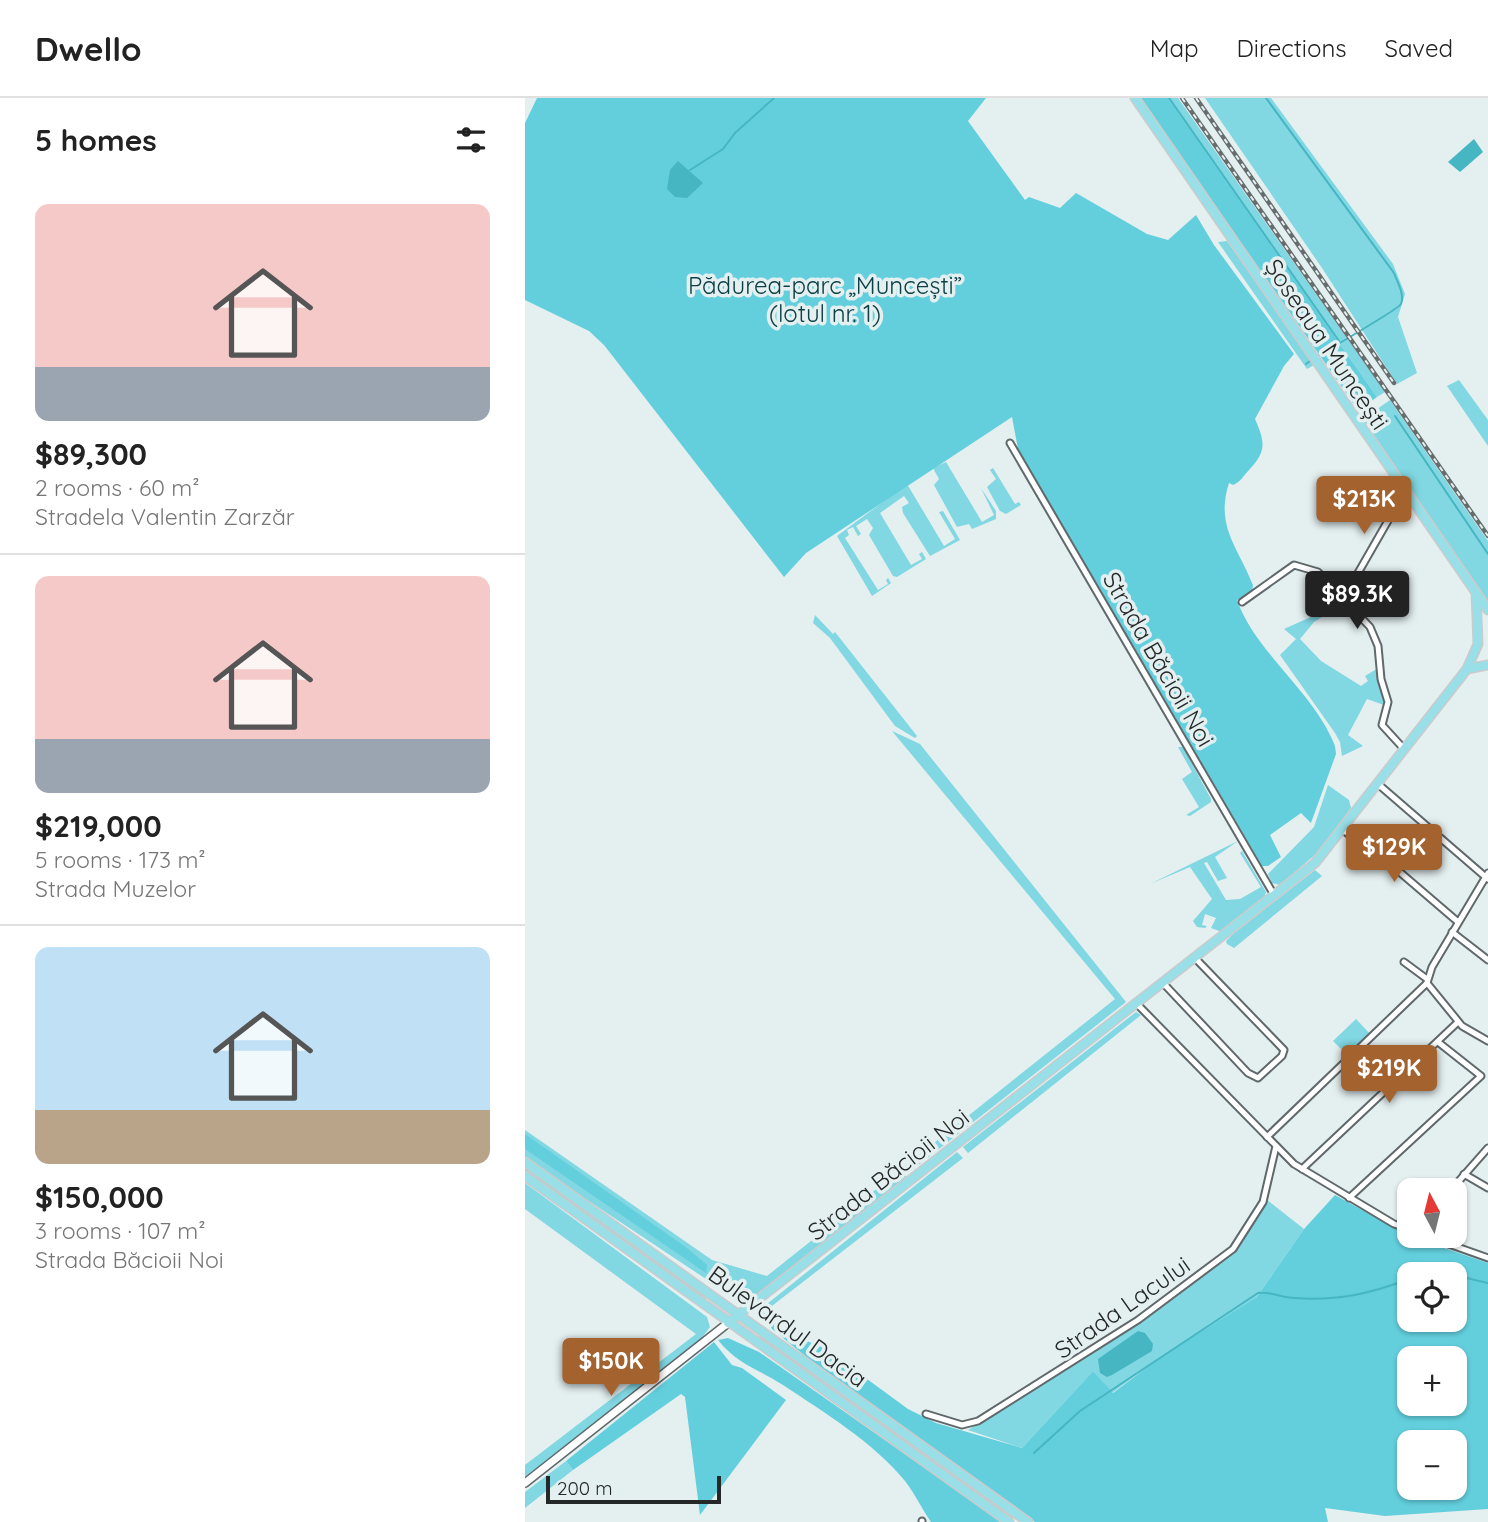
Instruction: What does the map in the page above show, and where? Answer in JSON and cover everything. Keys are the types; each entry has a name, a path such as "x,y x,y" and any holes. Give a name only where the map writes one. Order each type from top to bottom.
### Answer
{"main road":[{"name":"Șoseaua Muncești","path":"1135,98 1488,610"},
{"name":"Strada Băcioii Noi","path":"525,1483 1315,863 1467,669 1478,644 1476,592"},
{"path":"1467,669 1488,665"},
{"name":"Bulevardul Dacia","path":"525,1162 1028,1522"},
{"name":"Bulevardul Dacia","path":"525,1176 1009,1522"}],"street":[{"name":"Strada Băcioii Noi","path":"1010,443 1275,895"},
{"path":"1342,594 1405,491"},
{"path":"1242,602 1287,568 1298,565 1318,572 1342,594 1374,634 1388,702 1382,725 1405,750"},
{"path":"1267,1137 1427,981 1452,932 1487,876 1378,784"},
{"path":"1343,830 1395,868 1458,922"},
{"path":"1452,932 1488,960"},
{"path":"1164,984 1248,1073 1258,1078 1282,1056 1284,1050 1195,958"},
{"path":"1404,962 1427,981 1458,1022 1488,1041"},
{"path":"1137,1004 1267,1137 1302,1169 1397,1225"},
{"path":"1302,1169 1458,1022"},
{"path":"1349,1198 1481,1076 1439,1042"},
{"name":"Strada Lacului","path":"926,1414 962,1425 978,1422 1124,1330 1233,1249 1263,1202 1276,1146"},
{"path":"1461,1178 1488,1148"},
{"path":"1464,1174 1488,1188"},
{"path":"1460,1248 1486,1257 1488,1250"}],"shaded area":[{"path":"1168,98 1178,98 1385,392 1377,397"},
{"path":"1205,98 1271,98 1393,264 1405,294 1398,317 1417,373 1397,384 1322,268"},
{"path":"1474,139 1483,152 1460,172 1448,162"},
{"path":"678,161 703,183 687,198 675,197 667,189 670,170"},
{"path":"1227,241 1314,365 1307,369 1218,242"},
{"path":"1459,380 1488,420 1488,446 1447,386"},
{"path":"1390,400 1488,541 1488,602 1365,422 1373,412"},
{"path":"946,462 982,522 994,515 981,488 996,511 996,519 972,529 969,524 957,527 934,485 939,479 933,468"},
{"path":"993,468 1015,504 1019,502 1021,505 1006,514 1000,511 987,487 996,479 990,470"},
{"path":"907,484 944,546 955,539 939,512 943,511 960,540 930,556 903,513 902,507 909,503 904,496 880,513 911,565 922,559 919,554 922,552 926,559 897,577 893,576 869,535 873,528 867,519 856,526 861,534 858,536 853,527 847,530 849,535 845,538 878,590 888,584 888,578 891,583 872,596 837,536"},
{"path":"1339,595 1343,604 1314,622 1300,639 1321,661 1361,686 1368,681 1365,676 1380,667 1386,698 1384,705 1367,699 1348,735 1363,746 1342,756 1340,742 1335,733 1280,655 1296,639 1284,629 1333,607"},
{"path":"815,615 833,634 835,632 917,736 915,738 895,726 830,638 813,623"},
{"path":"892,731 920,744 1126,1002 911,1171 905,1166 1115,999"},
{"path":"1178,747 1183,747 1211,799 1211,802 1190,816 1186,815 1199,807 1182,779 1192,772"},
{"path":"1328,785 1349,800 1351,808 1317,853 1280,885 1272,883 1268,874 1314,827"},
{"path":"1238,841 1215,857 1227,878 1218,881 1207,862 1204,863 1226,900 1240,899 1261,887 1240,853 1242,851 1266,892 1264,898 1222,932 1211,928 1216,918 1205,914 1202,925 1207,926 1205,928 1197,927 1193,921 1212,899 1190,867 1150,884"},
{"path":"1315,870 1322,876 1234,948 1227,944 1226,941 1233,934"},
{"path":"1136,1012 1141,1015 968,1153 963,1147"},
{"path":"1356,1019 1370,1034 1348,1056 1333,1041"},
{"path":"525,1130 712,1260 767,1276 899,1171 907,1177 757,1295 713,1287 709,1281 530,1162 525,1158"},
{"path":"957,1152 963,1158 768,1309 767,1304"},
{"path":"525,1167 707,1297 705,1300 525,1171"},
{"path":"525,1183 707,1317 710,1327 698,1343 525,1477 525,1465 696,1334 525,1209"},
{"path":"1266,1199 1304,1229 1256,1298 1250,1357 1162,1356 1112,1393 1093,1371 1022,1448 968,1430 1138,1325 1239,1248"},
{"path":"1138,1331 1145,1333 1153,1344 1152,1351 1112,1375 1107,1377 1100,1373 1098,1359"},
{"path":"759,1335 1021,1522 1004,1514 758,1337"},
{"path":"566,1461 573,1470 525,1508 525,1492"}],"green space":[{"name":"Pădurea-parc „Muncești” (lotul nr. 1)","path":"537,98 986,98 968,121 1025,200 1029,197 1060,208 1076,193 1147,234 1168,240 1196,215 1214,245 1294,354 1284,366 1255,419 1262,440 1259,457 1240,480 1233,485 1229,483 1225,498 1226,524 1253,585 1252,593 1237,600 1257,637 1313,708 1335,746 1336,754 1311,823 1301,813 1270,835 1281,857 1268,866 1262,866 1018,449 1012,417 806,553 784,577 604,345 589,331 525,300 525,123"},
{"path":"1140,98 1168,98 1377,397 1363,407 1355,406"},
{"path":"525,1134 687,1248 707,1265 706,1273 525,1149"},
{"path":"1335,1195 1397,1229 1397,1248 1444,1248 1488,1263 1488,1509 1385,1516 1325,1508 1328,1522 1035,1522 836,1381 772,1329 763,1312 788,1333 826,1349 908,1409 936,1423 1022,1448 1093,1371 1113,1393 1162,1356 1256,1298 1304,1229"},
{"path":"728,1338 759,1352 1002,1522 931,1522 905,1481 878,1453 815,1406 733,1355 718,1340"},
{"path":"714,1342 732,1365 742,1368 786,1400 700,1515 685,1397 681,1394 573,1470 566,1461"}],"waterway":[{"path":"690,170 723,149 735,133 774,98"},
{"path":"1169,98 1339,341"},
{"path":"1266,98 1394,273 1401,292 1401,304 1318,356"},
{"path":"1306,364 1313,359"},
{"path":"1395,416 1488,554"},
{"path":"1467,1278 1488,1283"},
{"path":"1034,1453 1080,1411 1258,1293 1311,1299 1367,1292 1397,1283"}],"railway":[{"path":"1182,98 1488,536"},
{"path":"1196,98 1394,383"}]}
